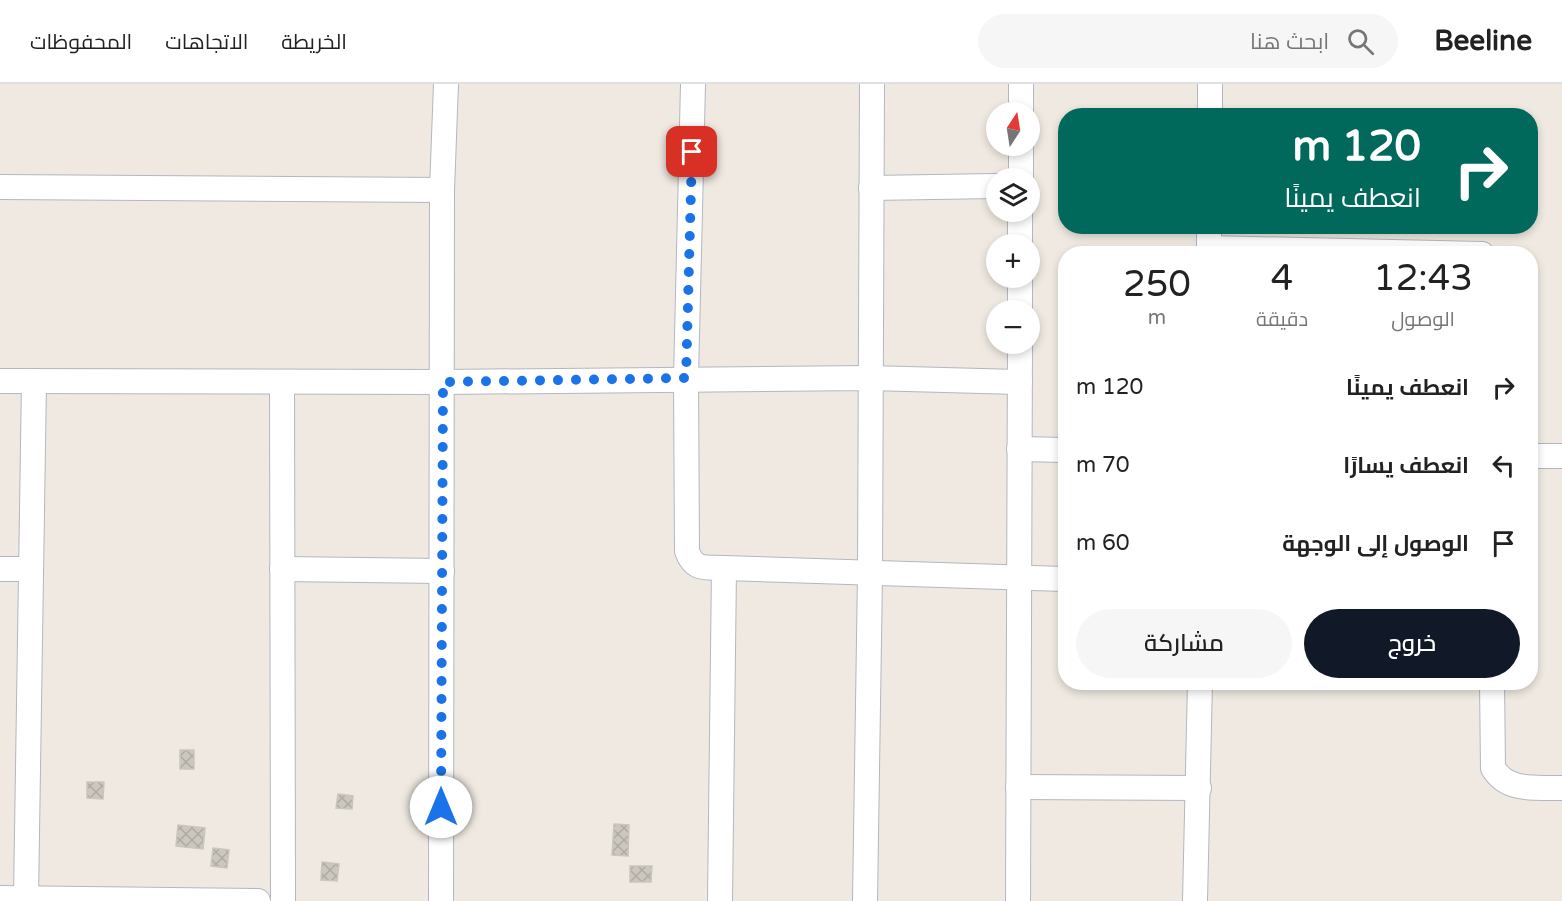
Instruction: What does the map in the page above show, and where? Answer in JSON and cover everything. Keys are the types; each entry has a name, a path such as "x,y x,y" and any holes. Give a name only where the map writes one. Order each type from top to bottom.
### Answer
{"street":[{"path":"441,901 442,190 446,84"},
{"path":"693,84 686,378 687,551 690,561 698,567 1058,579"},
{"path":"865,901 870,574 872,84"},
{"path":"1021,84 1021,102"},
{"path":"1210,84 1210,108"},
{"path":"871,188 986,186"},
{"path":"0,187 442,190"},
{"path":"1209,243 1283,246"},
{"path":"1018,901 1020,354"},
{"path":"0,381 443,382 870,378 1020,382"},
{"path":"26,898 34,381"},
{"path":"282,382 283,901"},
{"path":"1019,449 1058,450"},
{"path":"1538,456 1562,456"},
{"path":"720,901 724,568"},
{"path":"0,569 32,569"},
{"path":"282,569 442,571"},
{"path":"1195,901 1200,690"},
{"path":"1492,690 1493,768 1498,777 1512,786 1562,788"},
{"path":"1018,787 1198,789"},
{"path":"0,898 258,901"}],"building":[{"path":"180,750 194,750 194,769 180,769"},
{"path":"87,782 104,782 103,799 87,798"},
{"path":"338,794 353,796 352,809 336,808"},
{"path":"614,824 629,825 628,856 612,855"},
{"path":"178,825 205,828 203,849 176,846"},
{"path":"213,848 229,850 227,868 211,866"},
{"path":"322,862 339,864 337,881 321,880"},
{"path":"630,866 652,866 651,882 630,882"}],"route":[{"path":"441,807 443,382 686,378 692,152"}]}
